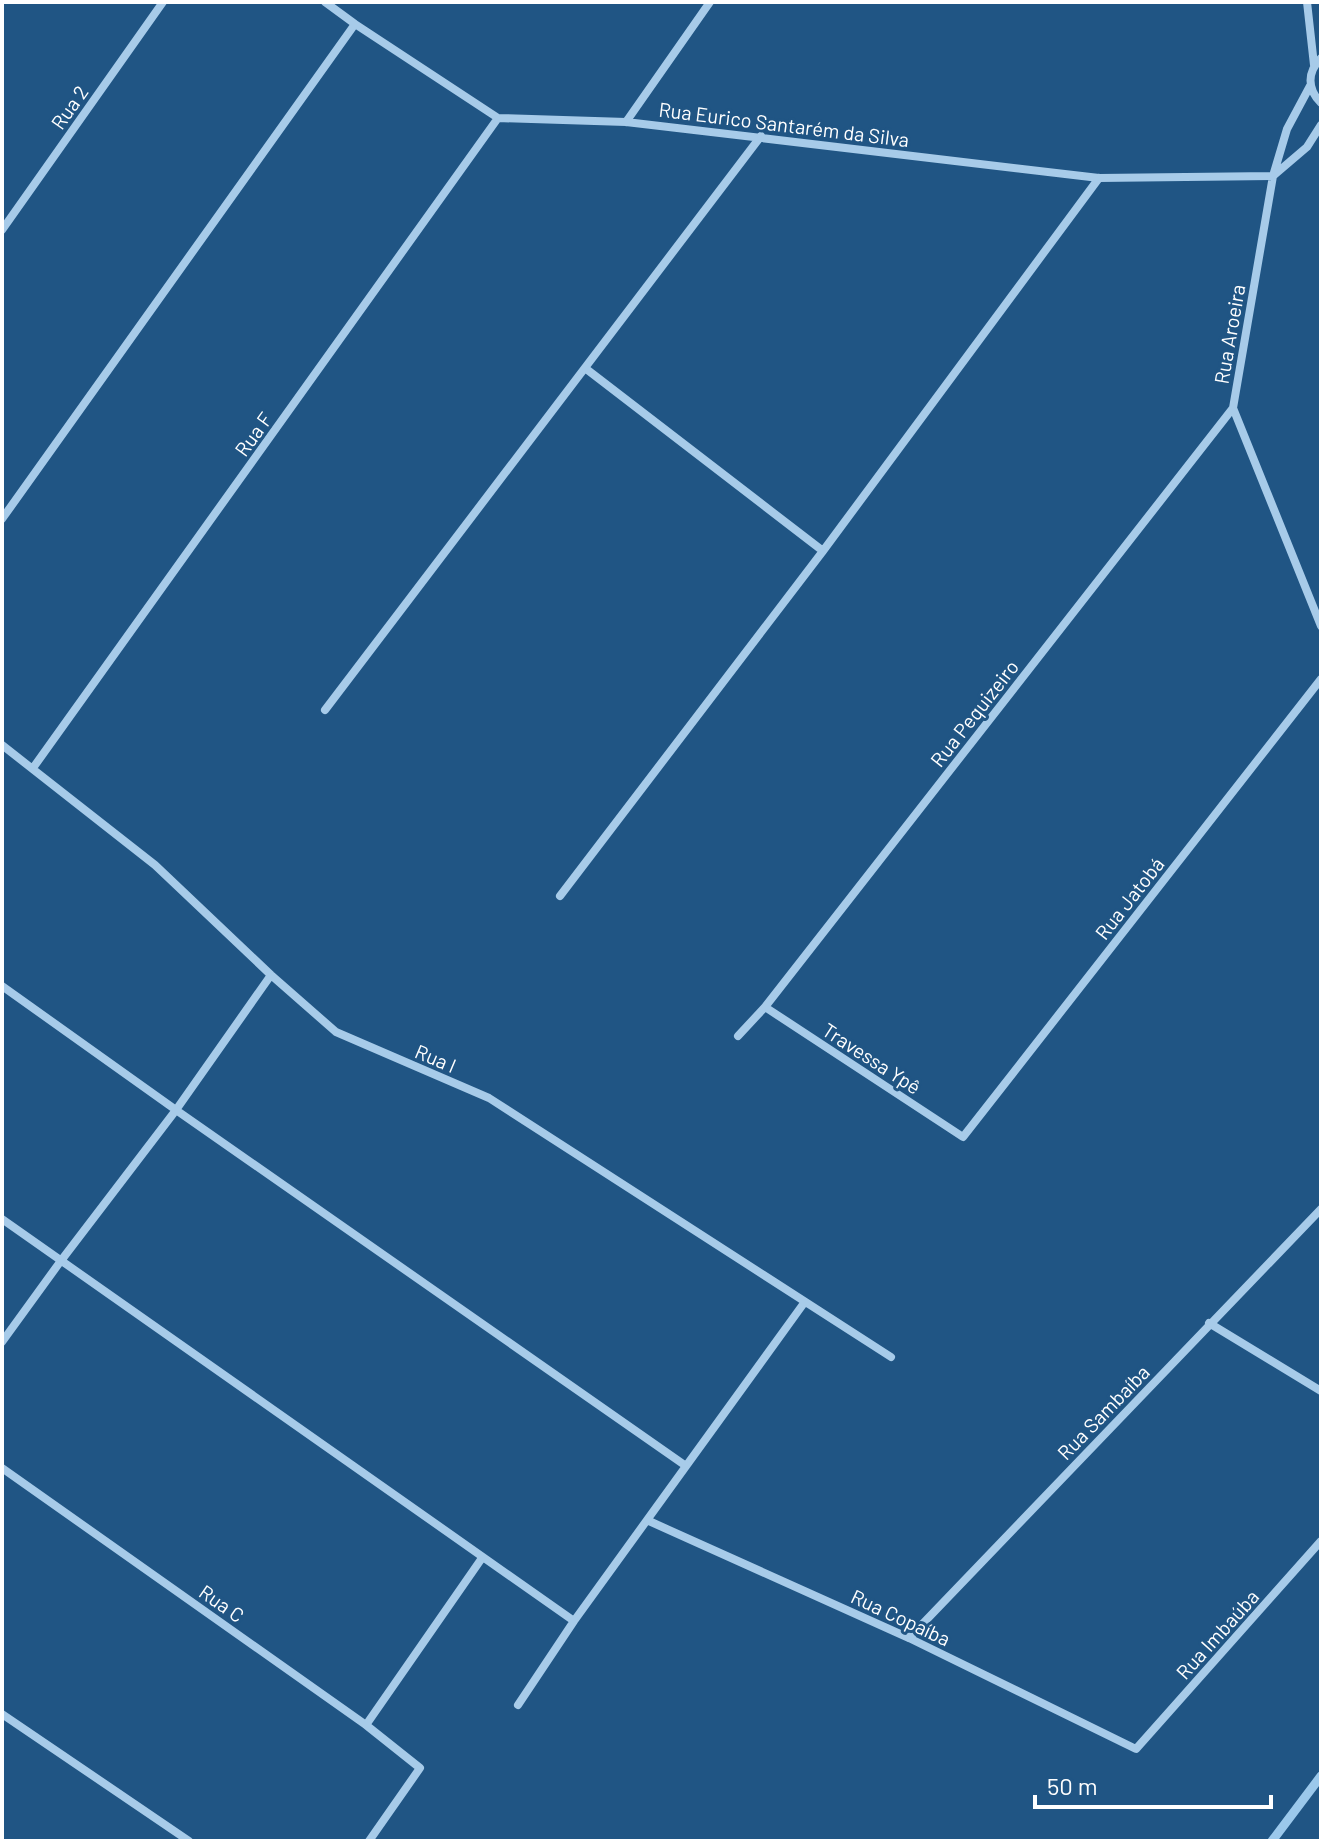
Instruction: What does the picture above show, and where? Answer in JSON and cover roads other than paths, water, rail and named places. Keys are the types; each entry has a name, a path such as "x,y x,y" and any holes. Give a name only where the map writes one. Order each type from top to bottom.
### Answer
{"street":[{"name":"Rua 2","path":"2,230 163,2"},
{"path":"325,2 498,118"},
{"path":"626,122 710,2"},
{"path":"1307,2 1314,65"},
{"path":"2,519 355,24"},
{"path":"1314,65 1321,58"},
{"name":"Rua Aroeira","path":"1314,65 1310,86 1287,129 1273,176 1233,408 1321,626"},
{"path":"1310,86 1321,103"},
{"name":"Rua Eurico Santarém da Silva","path":"498,118 626,122 1099,178 1273,176"},
{"name":"Rua F","path":"33,768 498,118"},
{"path":"1273,176 1307,147 1321,125"},
{"path":"325,710 761,136"},
{"path":"560,896 823,551 1099,178"},
{"path":"585,368 823,551"},
{"name":"Rua Pequizeiro","path":"738,1036 765,1007 1233,408"},
{"name":"Rua Jatobá","path":"963,1137 1321,679"},
{"name":"Rua I","path":"2,745 155,865 336,1032 489,1098 891,1357"},
{"path":"2,1342 176,1110 271,975"},
{"path":"2,986 686,1466"},
{"name":"Travessa Ypê","path":"765,1007 963,1137"},
{"name":"Rua Sambaíba","path":"909,1638 1321,1209"},
{"path":"2,1219 574,1621"},
{"path":"518,1705 574,1621 804,1303"},
{"path":"1209,1323 1321,1391"},
{"name":"Rua C","path":"2,1468 366,1725 420,1768 369,1841"},
{"name":"Rua Copaíba","path":"649,1521 909,1638 1136,1749"},
{"name":"Rua Imbaúba","path":"1136,1749 1321,1541"},
{"path":"366,1725 482,1558"},
{"path":"2,1714 189,1841"}],"waterway":[{"path":"1272,1841 1321,1776"}]}
